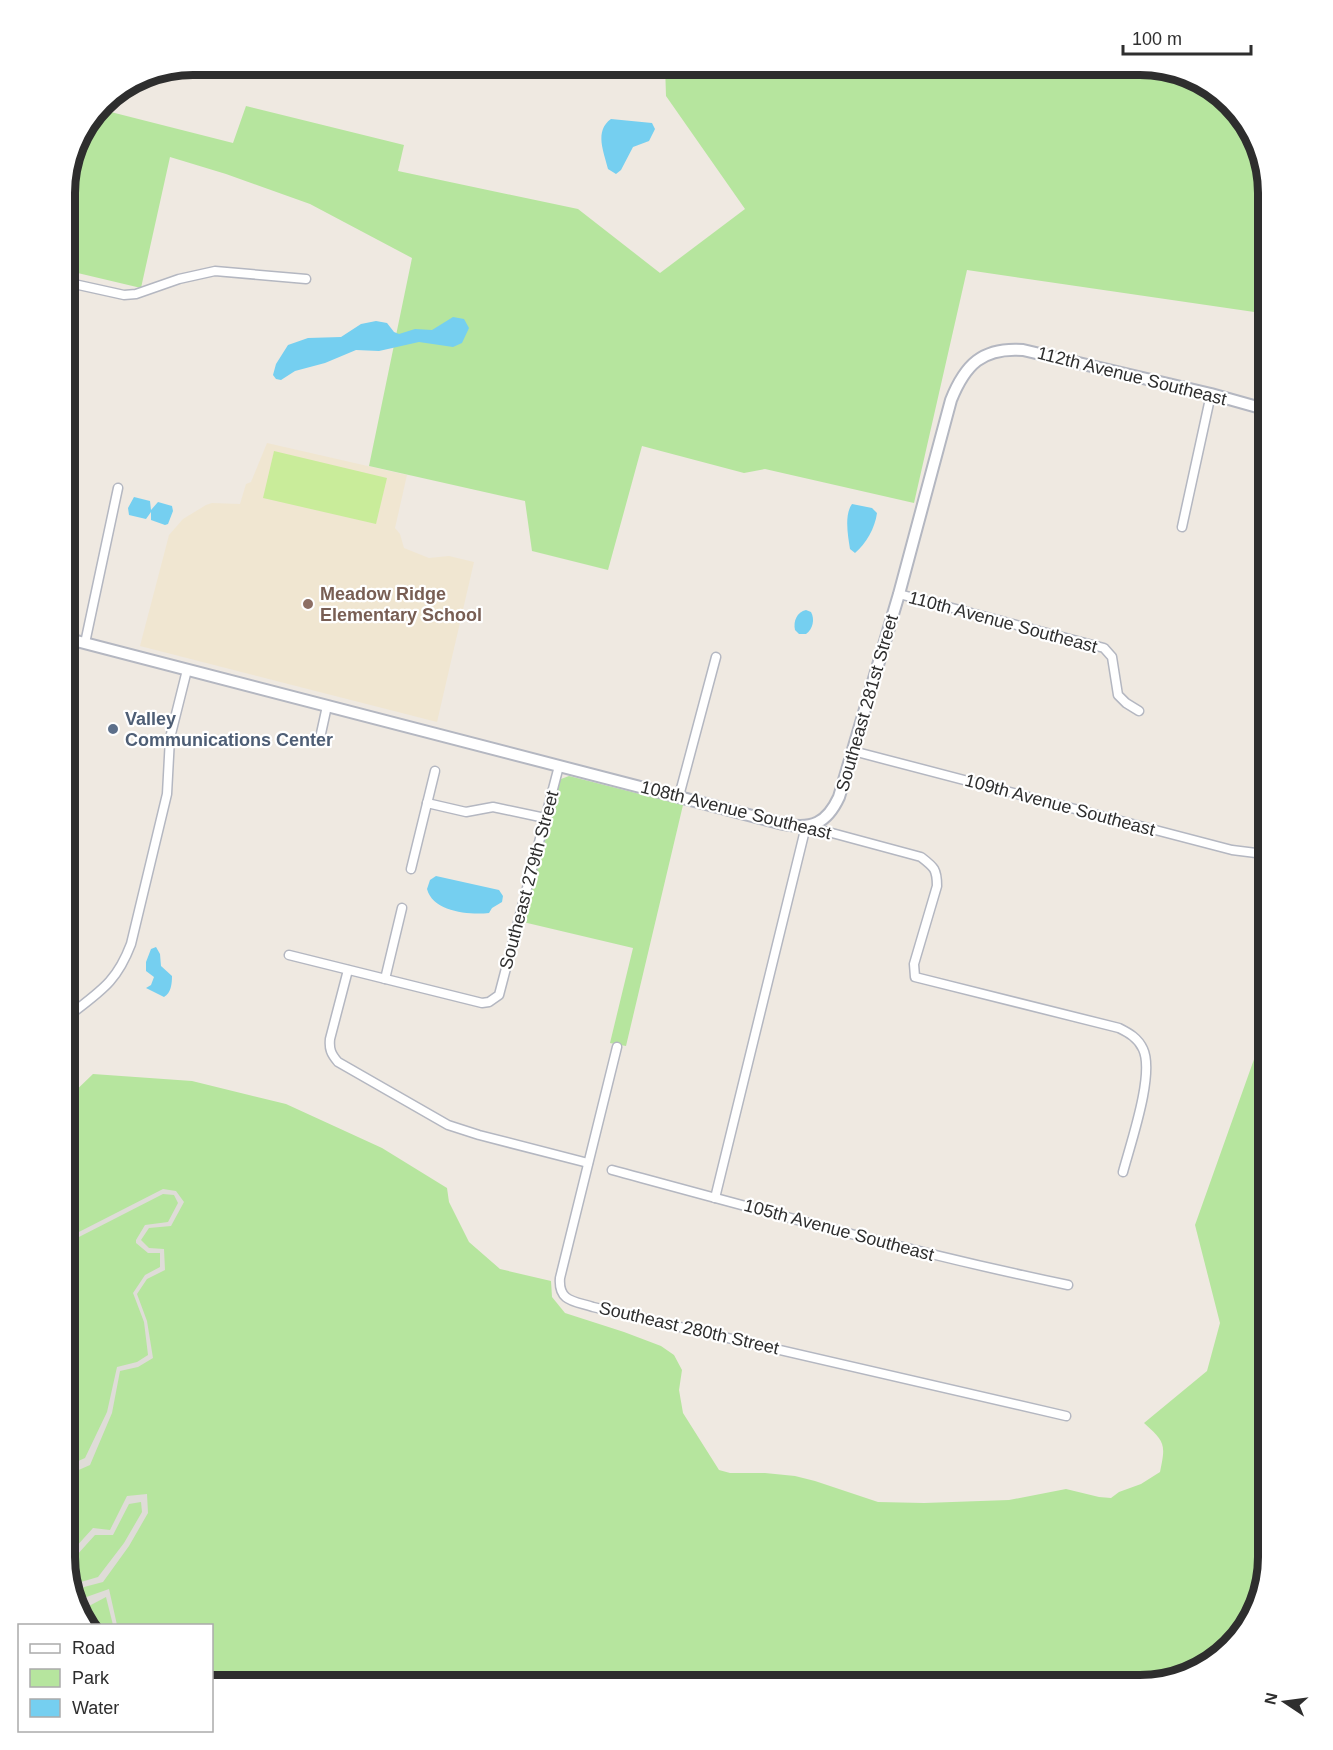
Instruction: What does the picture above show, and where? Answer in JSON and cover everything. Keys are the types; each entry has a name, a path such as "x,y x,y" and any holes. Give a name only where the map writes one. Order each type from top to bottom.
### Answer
{"street":[{"path":"75,284 124,295 136,294 179,279 215,271 306,279"},
{"name":"112th Avenue Southeast","path":"995,351 1011,349 1033,352 1258,407"},
{"name":"Southeast 281st Street","path":"806,826 818,822 833,809 839,797 899,594 957,384 974,362 995,351"},
{"path":"1182,527 1211,394"},
{"path":"85,643 118,488"},
{"name":"110th Avenue Southeast","path":"899,594 1104,648 1112,657 1118,695 1138,711"},
{"name":"108th Avenue Southeast","path":"75,640 783,824 806,826 921,857 934,866 937,886 914,964 915,977 1119,1028 1134,1036 1144,1050 1146,1081 1123,1172"},
{"path":"678,796 716,657"},
{"path":"75,1011 104,989 116,976 131,944 167,794 170,738 187,670"},
{"path":"320,738 327,706"},
{"name":"109th Avenue Southeast","path":"853,750 1232,850 1258,853"},
{"name":"Southeast 279th Street","path":"385,979 482,1003 489,1002 499,995 559,765"},
{"path":"411,869 435,771"},
{"path":"427,803 466,812 493,807 545,818"},
{"path":"715,1198 806,826"},
{"path":"289,954 385,979 402,908"},
{"path":"348,970 329,1048 332,1056 338,1062 448,1125 588,1163"},
{"name":"Southeast 280th Street","path":"617,1047 560,1278 559,1290 567,1299 593,1307 1066,1416"},
{"name":"105th Avenue Southeast","path":"612,1170 981,1267 1068,1286"}],"shaded area":[{"name":"Meadow Ridge Elementary School","path":"267,443 407,475 395,528 400,534 404,548 429,558 449,556 474,562 437,722 140,646 169,535 183,519 206,505 212,503 240,504 246,484 251,482"},
{"path":"163,1189 176,1191 184,1202 171,1226 149,1228 141,1240 149,1248 164,1249 165,1270 147,1279 137,1294 147,1321 153,1358 138,1367 120,1371 112,1413 90,1465 75,1472 75,1462 85,1458 107,1412 117,1367 137,1362 148,1355 144,1322 133,1293 145,1275 160,1267 160,1253 148,1253 136,1243 136,1240 145,1225 168,1222 178,1203 174,1195 163,1194 77,1238 75,1257 75,1234"},
{"path":"147,1494 148,1513 129,1546 103,1582 84,1587 81,1592 79,1586 81,1582 98,1577 124,1543 142,1512 141,1502 129,1504 113,1535 95,1535 75,1557 75,1548 93,1528 110,1530 127,1496"},
{"path":"109,1589 117,1624 113,1624 106,1597 89,1606 86,1606 83,1598"}],"green space":[{"path":"665,75 1147,75 1178,81 1212,99 1229,115 1252,155 1258,193 1258,313 967,270 914,503 765,469 744,473 642,446 608,570 532,551 525,501 369,466 412,258 310,204 170,157 141,288 75,272 77,170 87,141 99,121 109,111 233,143 246,106 404,145 398,171 578,209 660,273 745,209 666,96"},
{"path":"274,451 387,478 376,524 263,498"},
{"path":"569,776 683,805 626,1046 610,1043 633,948 523,922 557,784 561,779"},
{"path":"1258,1048 1257,1572 1246,1609 1229,1635 1205,1655 1178,1669 1140,1675 213,1675 213,1624 96,1624 84,1602 79,1587 75,1557 75,1091 93,1074 192,1081 286,1104 382,1148 447,1188 449,1202 469,1242 500,1269 551,1281 552,1297 565,1313 661,1346 674,1355 682,1370 679,1390 683,1413 719,1470 730,1473 795,1476 878,1502 1009,1500 1066,1489 1111,1498 1160,1472 1162,1444 1144,1423 1207,1371 1220,1323 1195,1225"}],"water":[{"path":"611,119 652,123 655,129 649,141 633,147 621,170 616,174 608,169 602,142 603,129"},
{"path":"453,317 464,319 469,328 462,343 453,347 419,342 379,351 356,350 325,363 295,371 281,380 276,379 273,375 276,364 288,345 308,338 341,337 361,324 376,321 387,323 394,332 399,334 415,329 432,330"},
{"path":"134,497 150,501 151,510 158,502 172,506 173,511 168,524 151,520 151,512 146,519 129,515 128,508"},
{"path":"852,504 872,508 877,513 869,535 855,553 850,549 847,526"},
{"path":"806,610 811,612 813,624 806,634 799,634 795,630 795,620 800,613"},
{"path":"436,876 499,890 503,896 502,902 492,908 489,913 462,912 444,907 436,903 427,889 430,880"},
{"path":"156,947 160,954 161,966 172,976 170,991 164,997 146,988 151,985 154,977 146,971 146,962 151,949"}],"place":[{"name":"Meadow Ridge Elementary School","path":"308,604"},
{"name":"Valley Communications Center","path":"113,729"}]}
